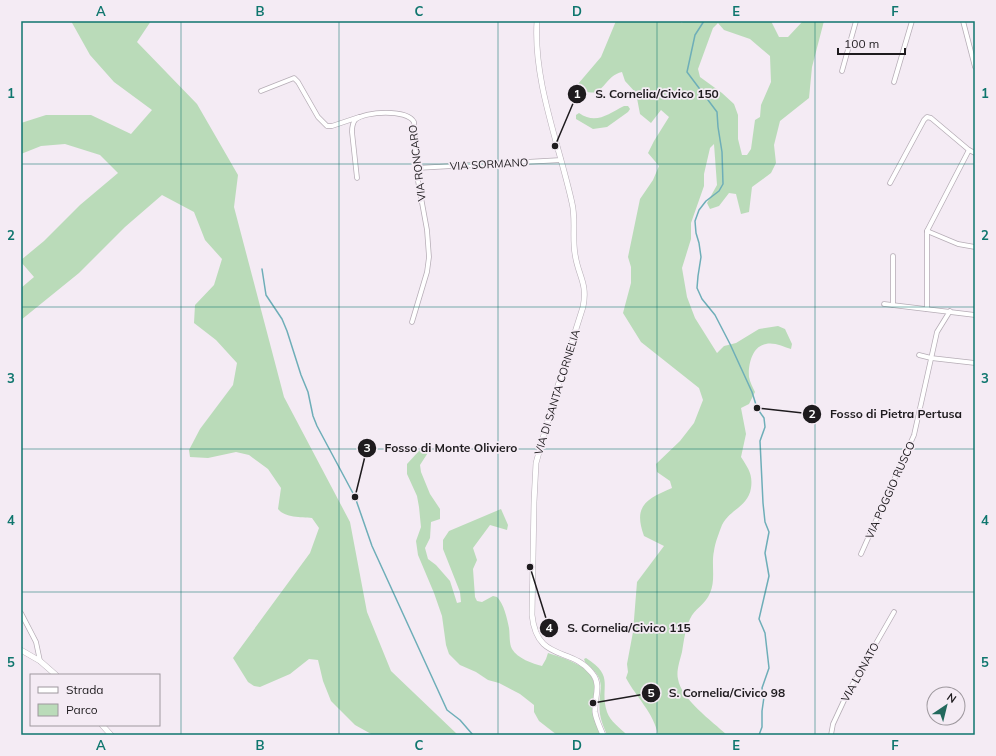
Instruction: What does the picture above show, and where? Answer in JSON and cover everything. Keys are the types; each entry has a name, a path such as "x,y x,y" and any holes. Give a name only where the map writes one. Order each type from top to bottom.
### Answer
{"street":[{"name":"VIA DI SANTA CORNELIA","path":"537,21 538,67 572,204 576,262 583,281 584,297 583,307 555,395 536,463 532,615 534,630 541,641 552,650 584,665 594,675 598,688 595,702 596,714 603,735"},
{"path":"842,71 856,21"},
{"path":"894,82 912,21"},
{"path":"963,21 975,67"},
{"path":"261,91 294,78 298,82 320,120 327,126 332,126 350,119 364,116"},
{"name":"VIA RONCARO","path":"364,116 380,113 406,115 414,122 418,181 427,230 429,257 424,281 412,322"},
{"path":"357,178 352,127 355,120 364,116"},
{"path":"890,183 927,117 931,118 975,153"},
{"path":"926,309 927,231 970,150"},
{"name":"VIA SORMANO","path":"418,168 561,160"},
{"path":"927,231 958,244 975,248"},
{"path":"893,256 893,305"},
{"path":"884,304 975,315"},
{"name":"VIA POGGIO RUSCO","path":"861,554 914,435 937,332 950,312"},
{"path":"918,355 975,363"},
{"name":"VIA LONATO","path":"831,735 833,724 847,694 894,612"},
{"path":"21,613 36,642 40,661"},
{"path":"21,650 40,661 55,674"},
{"path":"103,726 111,735"}],"green space":[{"path":"71,21 151,21 137,42 197,104 238,175 234,207 284,397 350,522 367,612 391,671 458,735 373,735 355,725 331,701 323,681 318,660 309,659 290,674 260,687 254,686 248,682 233,658 310,553 319,528 312,518 289,516 278,509 281,488 268,469 249,455 236,452 208,458 190,457 189,450 200,429 233,385 237,363 216,340 194,323 195,305 214,285 222,259 205,240 194,212 162,195 125,227 79,273 21,320 21,288 34,277 21,262 21,260 44,241 80,205 118,173 100,155 65,144 41,146 21,154 21,123 46,115 91,115 131,134 152,110 114,82 90,55"},
{"path":"616,21 679,21 682,23 683,21 771,21 779,37 788,37 803,21 824,21 812,67 809,98 780,121 774,145 776,163 771,173 752,187 749,212 741,214 736,194 729,193 719,206 710,209 707,203 717,185 714,144 710,148 704,174 704,186 691,223 691,239 682,268 687,297 695,318 717,353 724,346 736,343 759,329 778,326 785,329 792,344 791,349 772,344 761,346 754,352 750,362 749,377 755,392 749,404 741,408 746,434 741,457 751,475 751,488 743,504 729,515 722,525 714,551 712,588 708,597 694,612 688,623 678,669 680,687 685,694 698,709 727,735 658,735 653,719 626,678 633,632 637,582 664,546 644,536 641,526 641,511 649,500 672,488 670,481 657,472 656,464 680,441 694,423 703,400 699,388 641,342 623,313 631,283 631,267 628,257 640,199 653,180 659,166 648,153 669,117 661,110 651,123 640,114 636,93 625,81 622,72 615,75 602,88 593,93 577,88 578,84 601,57","holes":["718,23 724,30 750,39 770,56 771,82 761,105 760,117 755,120 751,149 747,155 742,155 738,139 738,115 734,104 700,77 698,69 713,28"]},
{"path":"624,106 628,106 630,109 628,112 607,127 593,129 576,119 576,115 579,113 591,118 596,118 607,115"},
{"path":"428,441 431,448 420,465 421,472 430,494 440,509 440,519 431,522 430,538 425,548 428,559 436,565 450,581 457,603 461,602 460,592 443,549 443,540 449,531 501,509 508,525 507,530 490,525 473,548 477,560 473,569 475,597 477,601 482,602 493,596 497,597 503,607 507,620 511,647 521,658 542,666 548,653 575,663 587,671 595,685 593,702 596,723 600,735 557,735 539,721 534,712 534,705 520,694 499,683 488,680 476,672 460,665 449,654 446,645 442,616 418,555 416,541 421,527 419,507 417,496 407,474 407,464"},
{"path":"586,658 601,671 604,677 605,703 608,715 627,735 607,735 600,714 600,681 593,669 585,662 584,659"}],"waterway":[{"path":"704,21 695,35 687,72 717,112 722,152 723,184 719,191 706,201 699,210 695,221 701,257 697,288 702,299 715,315 730,344 752,392 757,408 764,418 765,427 760,441 763,503 765,522 769,532 765,553 769,576 759,619 765,633 769,668 762,688 764,697 762,727 759,735"},
{"path":"262,269 266,295 282,319 287,331 308,392 313,416 317,426 355,497 372,546 447,710 460,720 473,735"}],"place":[{"name":"S. Cornelia/Civico 150","path":"555,146"},
{"name":"Fosso di Pietra Pertusa","path":"757,408"},
{"name":"Fosso di Monte Oliviero","path":"355,497"},
{"name":"S. Cornelia/Civico 115","path":"530,567"},
{"name":"S. Cornelia/Civico 98","path":"593,703"}]}
